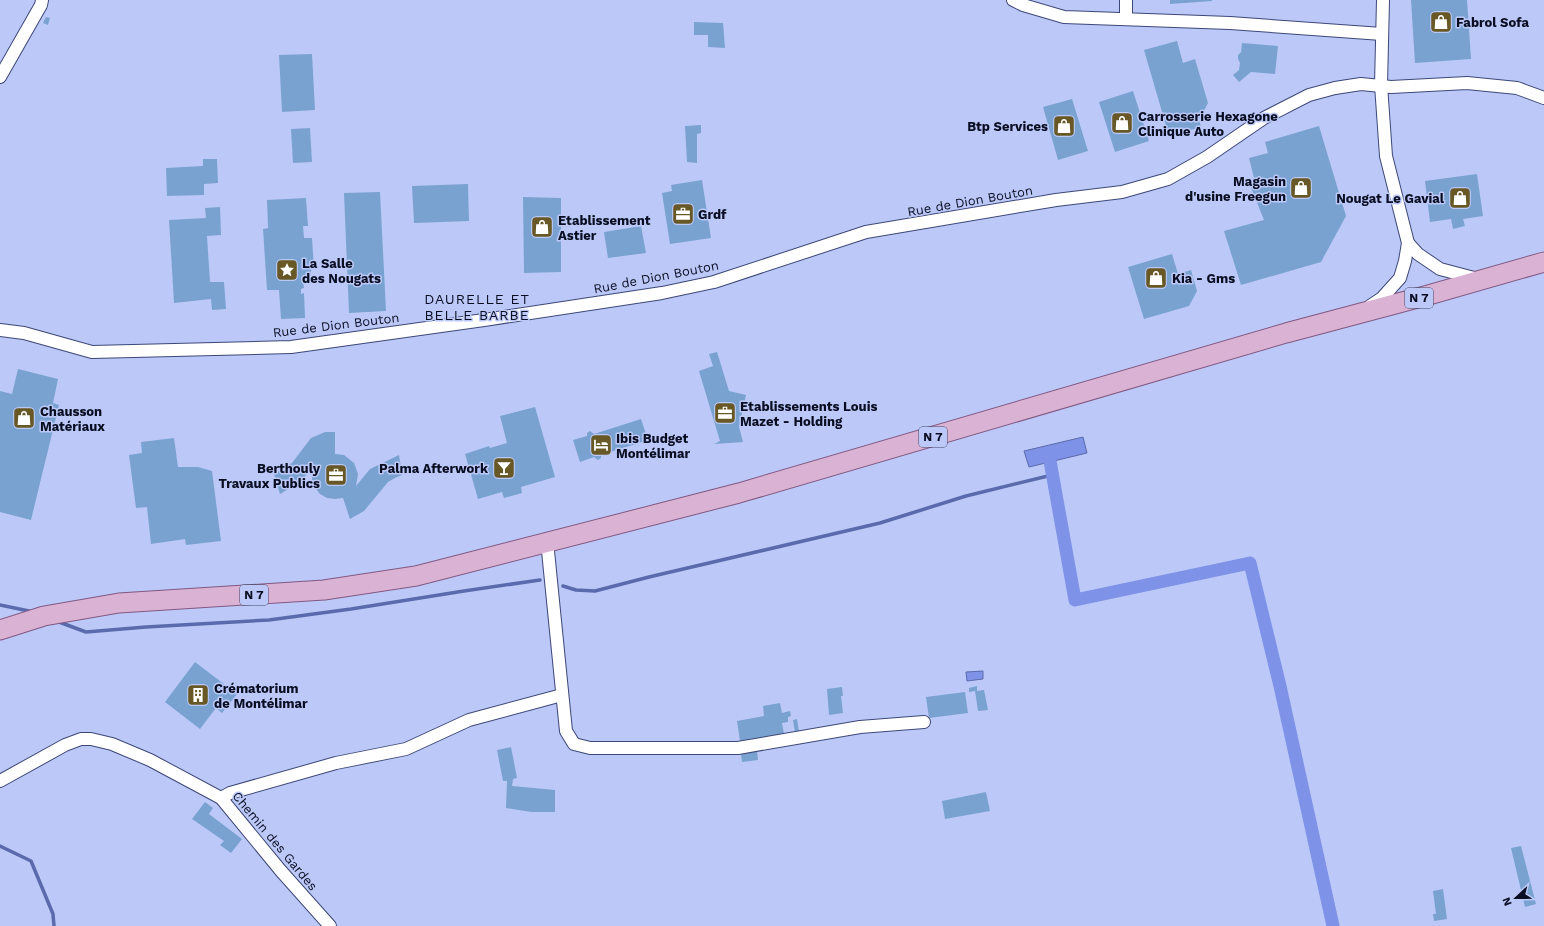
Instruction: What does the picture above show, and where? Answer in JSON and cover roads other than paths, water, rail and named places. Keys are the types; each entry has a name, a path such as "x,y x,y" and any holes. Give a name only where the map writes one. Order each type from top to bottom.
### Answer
{"main road":[{"name":"N 7","path":"0,630 44,616 118,603 324,590 416,576 739,493 1271,338 1544,262"}],"street":[{"path":"0,77 41,5 42,0"},
{"path":"1013,0 1023,5 1064,17 1230,23 1382,34"},
{"path":"1126,0 1126,19"},
{"path":"1356,315 1382,298 1400,278 1408,244 1386,156 1381,85 1383,0"},
{"name":"Rue de Dion Bouton","path":"0,330 24,333 92,352 291,347 491,319 662,293 714,282 866,232 1056,200 1122,192 1168,179 1207,157 1264,118 1309,95 1335,88 1361,84 1391,87 1467,83 1517,88 1544,98"},
{"path":"1408,244 1418,254 1440,269 1482,280"},
{"path":"548,541 566,730 574,744 590,748 738,748 860,727 924,722"},
{"path":"222,798 230,793 336,763 406,749 469,720 562,695"},
{"name":"Chemin des Gardes","path":"0,781 65,745 81,740 90,739 112,744 150,760 222,798 281,870 330,926"}],"water":[{"path":"1083,437 1087,453 1029,467 1024,451"},
{"path":"983,671 983,679 967,681 966,672"}],"waterway":[{"path":"1050,461 1075,600 1250,563 1280,686 1333,926"},
{"path":"563,586 576,590 595,591 880,523 966,496 1052,475"},
{"path":"59,622 86,632 269,620 540,580"},
{"path":"0,605 29,611"},
{"path":"0,846 31,861 53,914 54,926"}],"place":[{"name":"Fabrol Sofa","path":"1441,22"},
{"name":"Carrosserie Hexagone Clinique Auto","path":"1122,123"},
{"name":"Btp Services","path":"1064,126"},
{"name":"Magasin d'usine Freegun","path":"1301,188"},
{"name":"Nougat Le Gavial","path":"1460,198"},
{"name":"Grdf","path":"683,214"},
{"name":"Etablissement Astier","path":"542,227"},
{"name":"La Salle des Nougats","path":"287,270"},
{"name":"Kia - Gms","path":"1156,278"},
{"name":"Etablissements Louis Mazet - Holding","path":"725,413"},
{"name":"Chausson Matériaux","path":"24,418"},
{"name":"Ibis Budget Montélimar","path":"601,445"},
{"name":"Palma Afterwork","path":"504,468"},
{"name":"Berthouly Travaux Publics","path":"336,475"},
{"name":"Crématorium de Montélimar","path":"198,695"}],"district":[{"name":"DAURELLE ET BELLE BARBE","path":"477,308"}]}
